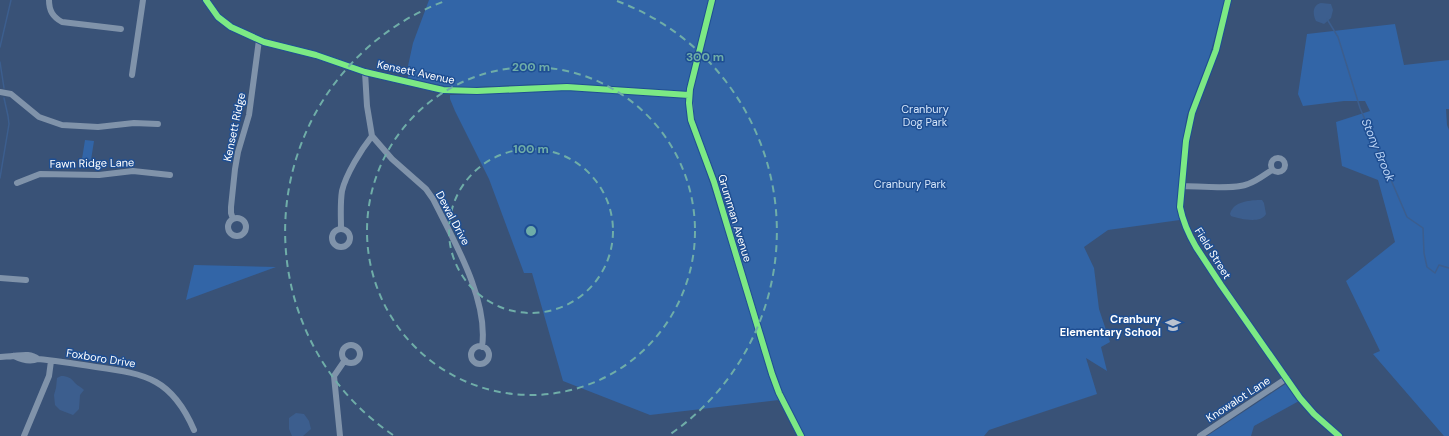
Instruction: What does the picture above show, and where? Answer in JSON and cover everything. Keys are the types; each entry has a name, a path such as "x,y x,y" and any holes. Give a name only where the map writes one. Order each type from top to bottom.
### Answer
{"street":[{"path":"49,0 50,11 55,18 62,22 121,29"},
{"path":"132,75 143,0"},
{"name":"Kensett Avenue","path":"206,0 215,13 224,22 231,27 259,40 316,55 365,72 443,90 478,91 567,87 689,95"},
{"name":"Grumman Avenue","path":"712,0 689,95 691,120 714,182 772,374 779,393 801,436"},
{"name":"Field Street","path":"1228,0 1216,50 1192,113 1186,142 1180,207 1191,239 1221,285 1314,414 1339,436"},
{"name":"Kensett Ridge","path":"233,219 231,207 235,169 238,152 249,115 259,40"},
{"path":"341,229 342,191 346,179 362,150 372,136 367,106 365,72"},
{"path":"0,92 10,94 39,117 62,124 98,127 134,123 158,124"},
{"name":"Dewal Drive","path":"372,136 392,159 426,189 433,199 465,262 475,291 483,329 482,347"},
{"path":"1182,186 1236,187 1254,182 1272,170"},
{"name":"Fawn Ridge Lane","path":"17,182 40,174 99,175 133,171 170,175"},
{"path":"0,278 26,280"},
{"name":"Foxboro Drive","path":"0,357 14,356 21,360 33,361 38,359 122,370 147,377 174,396 184,410 194,430"},
{"path":"340,436 334,376 345,360"},
{"name":"Foxboro Drive","path":"24,436 47,381 51,361"},
{"name":"Knowalot Lane","path":"1200,436 1287,378"}],"green space":[{"name":"Cranbury Park","path":"429,0 1225,0 1209,58 1187,115 1183,139 1183,208 1187,219 1108,230 1084,247 1094,268 1099,309 1110,342 1101,347 1107,371 1086,358 1097,394 989,430 984,436 804,436 777,380 733,237 704,164 779,400 650,415 563,381 532,273 524,273 489,179 455,111 450,95 502,93 570,84 453,88 408,78 408,66 413,43"},
{"path":"1395,24 1404,65 1449,60 1449,109 1446,109 1447,125 1449,130 1449,436 1444,436 1373,354 1380,351 1346,281 1395,242 1378,180 1342,166 1336,122 1370,111 1365,101 1344,101 1303,106 1298,94 1307,34"},
{"path":"85,140 94,141 91,160 82,159"},
{"path":"194,265 276,267 186,300"},
{"path":"1287,383 1299,401 1254,426 1251,436 1207,436"}],"shaded area":[{"path":"1321,3 1331,4 1333,10 1331,18 1324,24 1316,21 1314,15 1315,7"},
{"path":"1262,200 1266,214 1260,219 1245,219 1231,216 1230,214 1235,206 1243,202"},
{"path":"66,376 84,390 80,395 79,409 73,415 60,410 55,405 54,395 57,378"},
{"path":"296,413 304,414 309,421 311,429 303,436 292,436 289,429 289,418"}],"waterway":[{"path":"0,47 11,0"},
{"name":"Stony Brook","path":"1327,19 1338,37 1360,108 1407,217 1423,228 1424,253 1427,267 1435,273 1439,265 1449,268"},
{"path":"0,62 4,88"},
{"path":"0,178 9,124 4,98"}],"cycle path":[{"path":"206,0 218,17 231,27 264,42 316,55 365,72 443,90 477,91 567,87 689,95"},
{"path":"712,0 690,89 689,103 691,120 714,182 772,374 779,393 801,436"},
{"path":"1228,0 1216,50 1192,113 1186,141 1180,207 1181,213 1186,228 1196,247 1300,398 1314,414 1339,436"}],"place":[{"name":"Cranbury Elementary School","path":"1173,325"}],"park label":[{"name":"Cranbury Dog Park","path":"925,115"}]}
